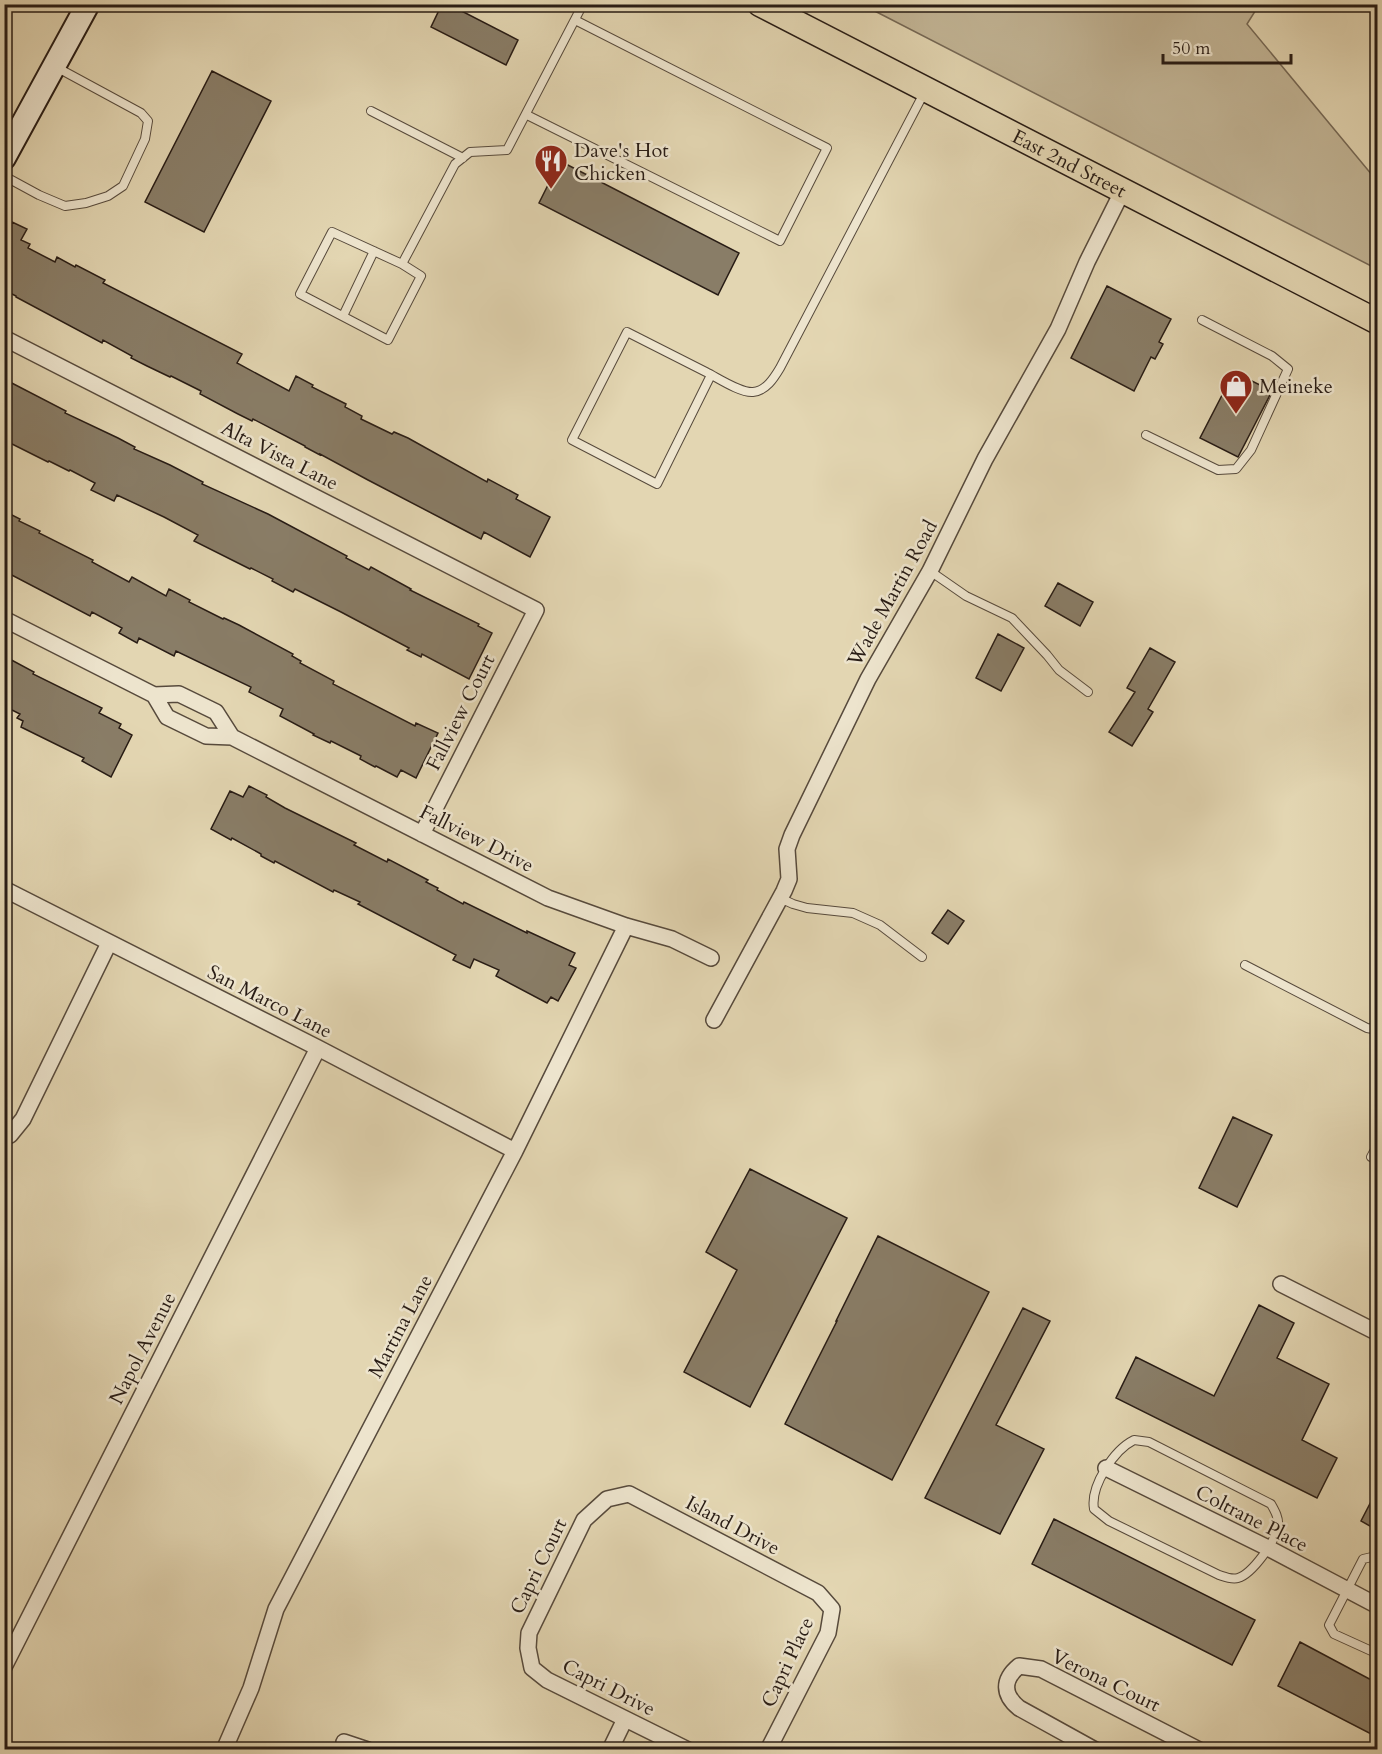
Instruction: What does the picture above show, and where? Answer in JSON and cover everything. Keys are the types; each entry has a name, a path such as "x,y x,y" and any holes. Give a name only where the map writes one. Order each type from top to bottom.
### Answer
{"main road":[{"name":"East 2nd Street","path":"760,4 1377,322"}],"street":[{"path":"4,158 87,4"},
{"name":"Wade Martin Road","path":"714,1020 789,879 787,849 792,835 868,679 930,571 985,459 1058,329 1087,262 1123,190"},
{"name":"Alta Vista Lane","path":"4,338 536,610"},
{"name":"Fallview Court","path":"422,834 536,610"},
{"name":"Fallview Drive","path":"4,619 154,695 179,694 216,712 232,737"},
{"name":"Fallview Drive","path":"154,695 167,717 206,736 232,737 548,898 626,926 672,939 711,958"},
{"name":"San Marco Lane","path":"4,889 515,1151"},
{"name":"Martina Lane","path":"224,1749 251,1688 276,1609 515,1151 626,926"},
{"path":"4,1138 10,1135 22,1119 109,943"},
{"name":"Napol Avenue","path":"4,1667 318,1048"},
{"path":"1281,1284 1377,1333"},
{"name":"Coltrane Place","path":"1106,1468 1268,1548 1377,1606"},
{"name":"Island Drive","path":"629,1494 818,1593"},
{"name":"Capri Court","path":"528,1648 529,1633 585,1520 607,1499 629,1494"},
{"name":"Capri Place","path":"768,1749 828,1634 832,1609 818,1593"},
{"name":"Capri Drive","path":"528,1648 532,1668 547,1680 688,1749"},
{"name":"Verona Court","path":"1095,1749 1019,1708 1008,1696 1006,1689 1014,1670 1019,1666 1041,1669 1199,1749"},
{"path":"610,1749 626,1719"},
{"path":"344,1742 368,1749"}],"lane":[{"path":"402,264 455,164 470,152 507,150 583,4"},
{"path":"526,115 780,242 827,148 575,20"},
{"path":"4,176 65,206 86,203 108,196 123,186 145,139 148,121 141,113 54,66"},
{"path":"711,375 657,484 572,440 627,332 741,390 754,393 769,385 926,89"},
{"path":"371,111 463,158"},
{"path":"332,232 374,251 421,276 388,340 300,294 332,232"},
{"path":"343,316 374,251"},
{"path":"1146,435 1218,470 1236,469 1251,450 1288,369 1272,356 1202,320"},
{"path":"930,571 966,596 1012,618 1059,670 1088,692"},
{"path":"780,898 807,908 853,913 880,925 922,957"},
{"path":"1245,964 1367,1028 1377,1030"},
{"path":"1371,1156 1377,1144"},
{"path":"1134,1440 1149,1442 1271,1504 1277,1513 1278,1527 1268,1548 1243,1576 1235,1580 1220,1575 1109,1521 1094,1509 1096,1488 1106,1468 1123,1446 1134,1440"},
{"path":"1377,1557 1363,1559 1329,1624 1334,1634 1377,1654"}],"shaded area":[{"path":"863,5 1259,5 1247,24 1377,181 1377,269"}],"building":[{"path":"442,4 448,4 518,40 506,65 431,27"},
{"path":"212,71 271,101 204,232 145,202"},
{"path":"560,161 739,253 718,295 539,203"},
{"path":"12,222 27,229 21,240 30,244 28,248 55,262 57,257 75,267 76,265 105,280 103,283 242,354 237,363 289,391 296,376 346,404 345,407 362,416 361,419 392,434 394,432 408,438 487,482 488,479 518,495 516,499 550,517 530,557 484,532 481,539 4,290 4,237"},
{"path":"1107,286 1171,319 1159,342 1163,344 1155,359 1151,357 1134,391 1071,358"},
{"name":"Meineke","path":"1234,372 1272,391 1238,457 1200,438"},
{"path":"4,379 66,411 65,413 135,447 134,449 170,465 203,482 202,484 268,514 369,570 371,567 410,590 479,624 478,626 492,633 469,679 422,654 421,657 407,650 409,648 341,612 295,589 293,592 272,581 273,579 194,541 198,535 164,517 117,495 114,501 91,490 95,483 4,440"},
{"path":"4,511 40,531 39,533 93,560 92,562 129,582 132,577 166,596 169,589 190,600 189,602 293,654 292,656 301,661 300,663 334,681 333,684 415,726 416,723 438,733 416,778 401,770 397,777 375,767 360,759 361,756 313,735 280,716 283,709 249,692 251,687 176,651 174,656 139,638 137,643 119,633 122,628 92,612 90,616 4,571"},
{"path":"1058,583 1093,602 1080,626 1045,606"},
{"path":"998,634 1024,648 1001,691 976,678"},
{"path":"1150,648 1175,662 1148,709 1153,712 1132,746 1109,732 1135,692 1127,688"},
{"path":"4,656 34,672 33,674 102,708 99,713 121,724 119,728 132,735 111,777 82,761 84,758 21,727 23,721 17,718 20,714 4,706"},
{"path":"249,786 285,808 356,843 354,845 387,862 388,859 428,880 426,882 438,888 437,890 463,904 464,902 527,933 527,931 575,953 569,965 576,968 558,1001 551,997 547,1003 496,976 499,970 474,959 470,968 453,960 456,955 358,904 360,902 334,890 333,892 211,829 230,791 243,797"},
{"path":"948,910 964,921 948,944 932,933"},
{"path":"1233,1117 1272,1135 1237,1207 1199,1188"},
{"path":"750,1169 847,1218 750,1407 684,1372 737,1270 706,1252"},
{"path":"878,1236 989,1292 892,1480 785,1424"},
{"path":"1259,1305 1294,1323 1277,1358 1329,1384 1302,1440 1337,1458 1317,1498 1116,1398 1136,1357 1214,1396"},
{"path":"1023,1308 1050,1321 996,1425 1044,1449 1000,1534 925,1498"},
{"path":"1377,1490 1377,1530 1361,1521"},
{"path":"1054,1519 1255,1620 1232,1665 1032,1564"},
{"path":"1300,1642 1377,1683 1377,1737 1278,1686"}],"place":[{"name":"Dave's Hot Chicken","path":"551,190"},
{"name":"Meineke","path":"1236,415"}]}
